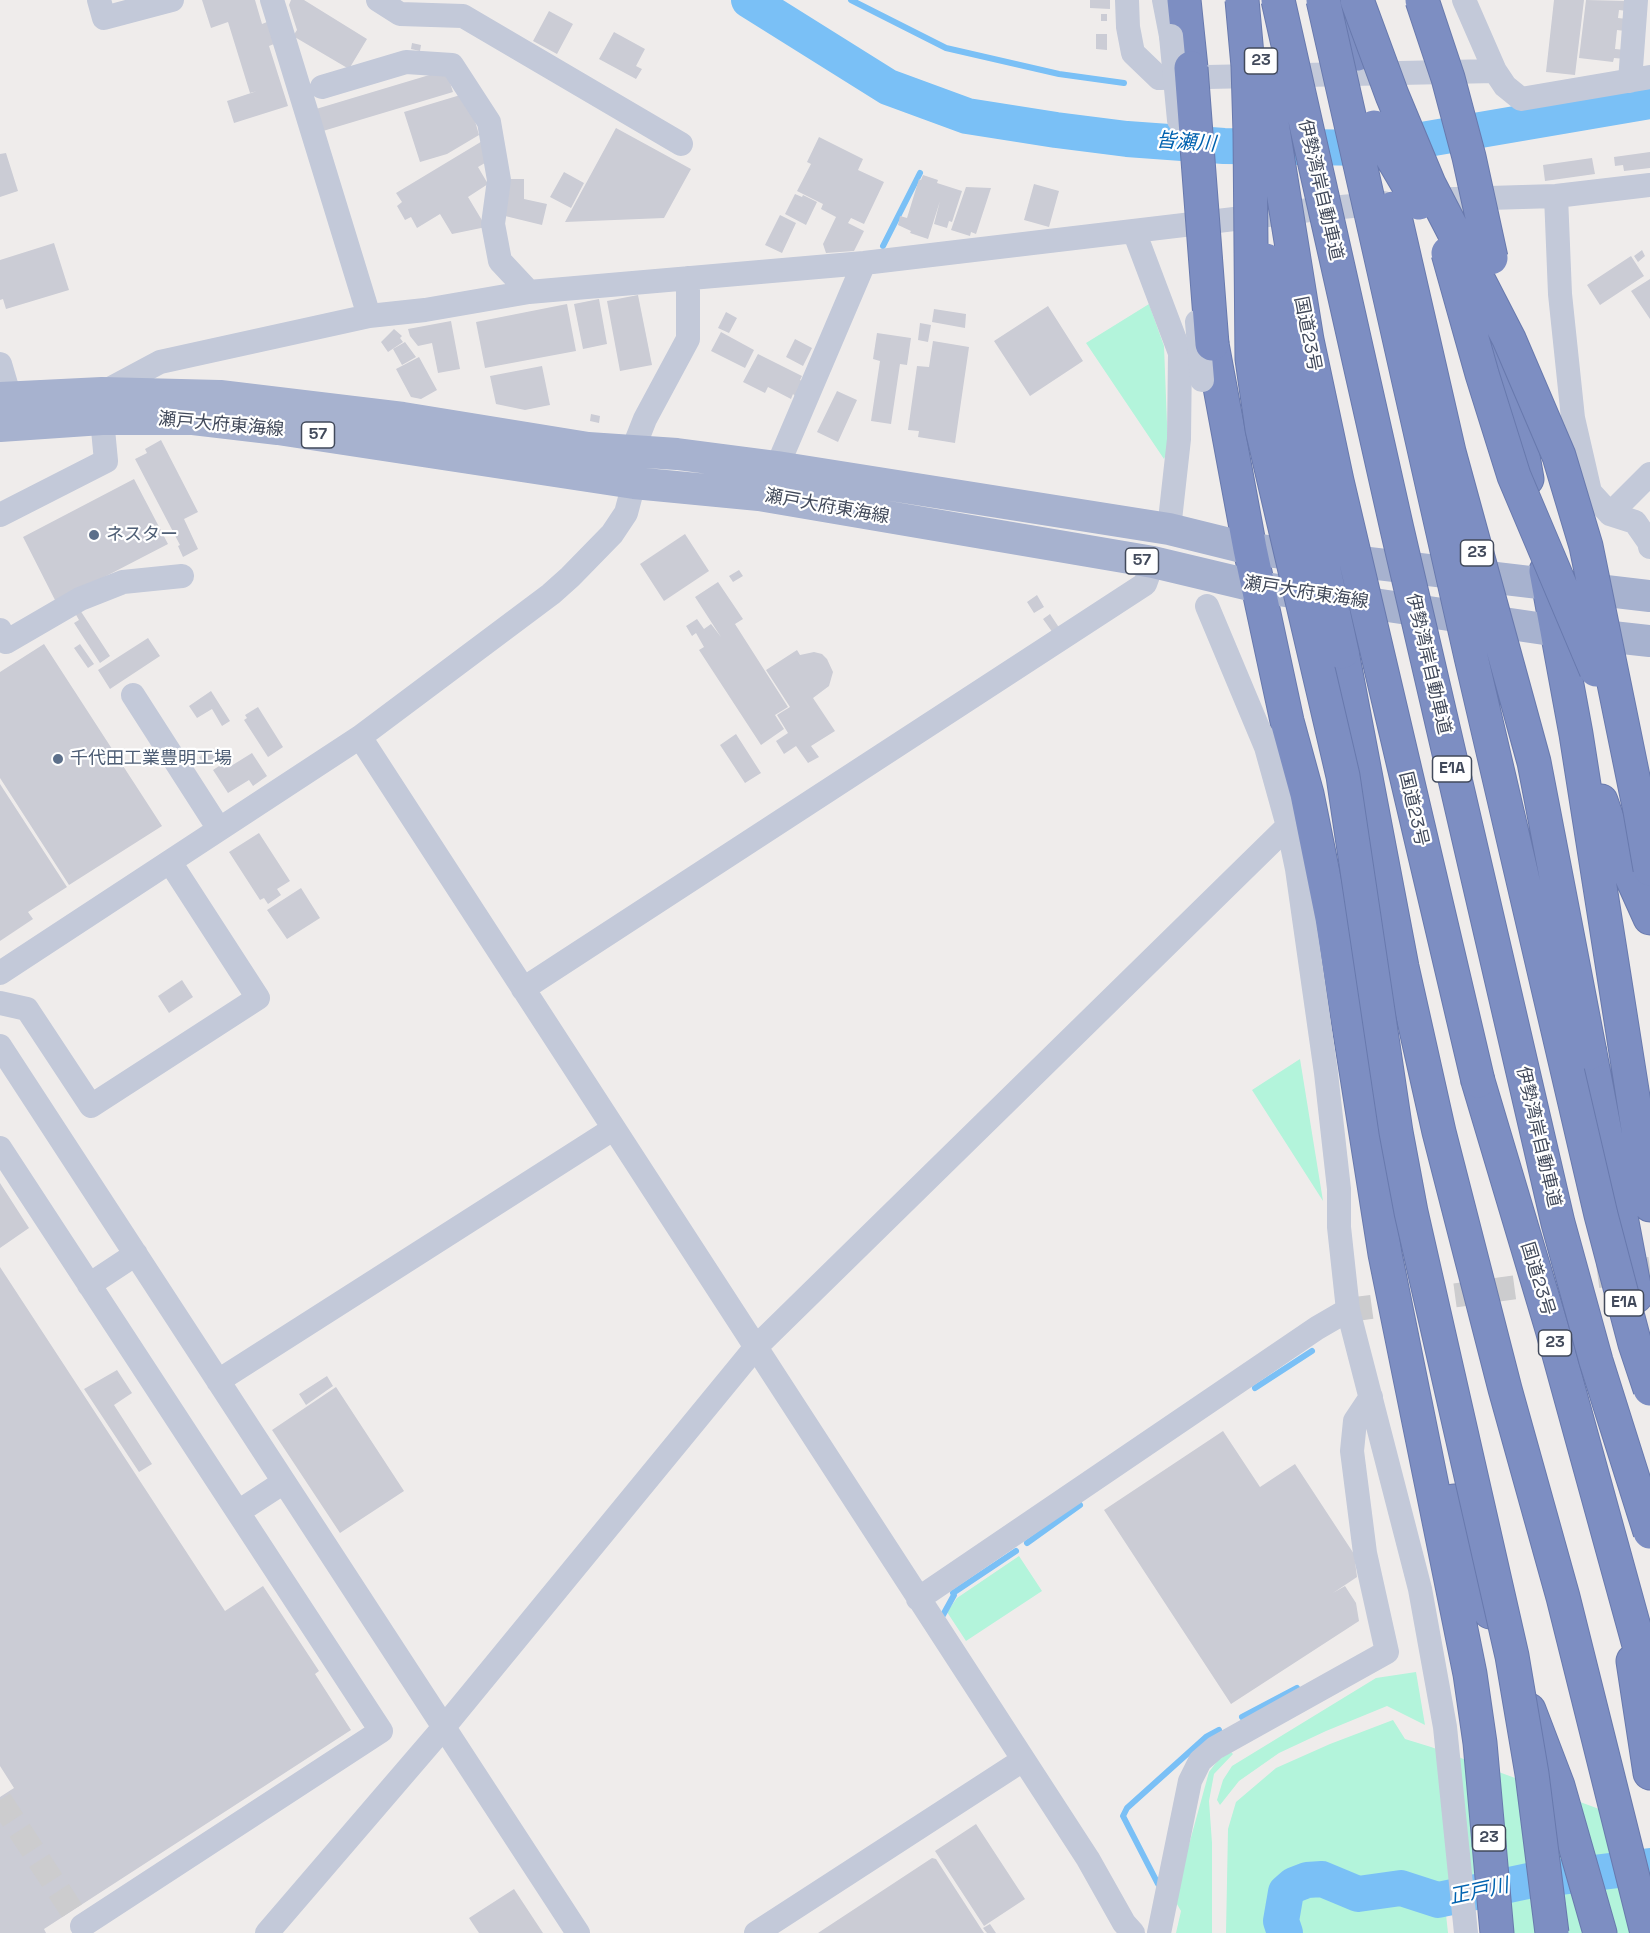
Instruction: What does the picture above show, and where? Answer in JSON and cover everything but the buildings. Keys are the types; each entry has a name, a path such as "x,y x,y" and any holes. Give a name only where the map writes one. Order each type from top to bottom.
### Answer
{"highway":[{"name":"23","path":"1184,0 1212,344 1250,549 1332,918 1385,1254 1470,1674 1480,1743 1497,1933"},
{"path":"1242,0 1250,111 1252,359 1262,429 1343,776 1396,1131 1418,1244 1512,1656 1532,1774 1552,1933"},
{"name":"国道23号","path":"1251,0 1307,339 1337,481 1478,1082 1552,1329 1628,1605"},
{"name":"伊勢湾岸自動車道","path":"1278,0 1412,594 1558,1223 1596,1361 1650,1532"},
{"name":"E1A","path":"1323,0 1468,645 1601,1215 1650,1389"},
{"name":"23","path":"1343,0 1358,54 1449,452 1534,762 1650,1370"},
{"path":"1357,0 1392,95 1429,184 1509,339 1559,456 1586,546 1650,869"},
{"path":"1422,0 1448,78 1469,157 1491,258 1507,371 1576,734 1650,1206"},
{"path":"1272,123 1265,258 1304,479 1342,652 1402,967 1439,1132 1481,1299 1563,1597 1647,1933"},
{"path":"1374,127 1448,250 1482,374 1514,476 1633,753 1650,802"},
{"path":"1576,734 1614,838 1650,918"},
{"path":"1320,861 1379,973 1427,1142 1481,1299"},
{"name":"23","path":"1407,1357 1441,1457 1481,1589 1558,1786 1600,1933"},
{"name":"23","path":"1628,1605 1650,1685"},
{"name":"23","path":"1628,1605 1635,1684 1650,1773"}],"main road":[{"name":"瀬戸大府東海線","path":"3,407 102,406 220,396 403,418 588,448 678,454 777,467 1169,529 1250,549 1650,596"},
{"name":"瀬戸大府東海線","path":"102,406 634,483 759,495 1153,562 1258,587 1558,631 1650,641"}],"street":[{"path":"99,0 104,18 172,0"},
{"path":"272,0 369,316"},
{"path":"378,0 400,14 463,16 681,144"},
{"path":"1127,0 1128,27 1133,53 1159,78 1495,71"},
{"path":"1164,0 1171,36 1202,380 1191,388 1188,432 1179,439"},
{"path":"1468,4 1495,71 1505,86 1521,99 1640,79 1642,28 1636,0"},
{"path":"322,87 406,62 452,65 489,122 499,180 493,224 500,261 529,292"},
{"path":"0,516 106,461 102,406 160,362 369,316 425,310 529,292 864,263 1310,210 1420,200 1646,192"},
{"path":"1556,196 1560,294 1573,418 1590,492 1610,514 1635,522 1650,547"},
{"path":"1134,231 1180,353 1179,439 1169,529"},
{"path":"777,467 864,263"},
{"path":"0,973 360,737 551,594 570,576 616,527 626,513 634,483 632,452 645,419 688,339 688,278"},
{"path":"0,364 3,407"},
{"path":"1610,514 1650,474"},
{"path":"523,989 1145,584 1153,562"},
{"path":"0,630 6,642 80,599 112,586 123,582 182,576"},
{"path":"1208,606 1266,747 1288,826 1297,869 1326,1073 1339,1189 1339,1227 1348,1310 1420,1589 1445,1727 1466,1933"},
{"path":"133,695 219,829"},
{"path":"1266,747 1280,739 1287,721"},
{"path":"360,737 1088,1859 1124,1923 1133,1933"},
{"path":"267,1933 444,1727 755,1348 1288,826"},
{"path":"0,1003 27,1009 91,1106 258,998 170,862"},
{"path":"0,1046 578,1933"},
{"path":"218,1381 613,1129"},
{"path":"0,1148 381,1731 80,1923"},
{"path":"89,1285 136,1254"},
{"path":"918,1599 1317,1328 1348,1310"},
{"path":"1159,1933 1190,1780 1200,1761 1215,1748 1387,1652 1365,1553 1352,1451 1355,1421 1371,1397"},
{"path":"238,1512 284,1482"},
{"path":"756,1933 1023,1760"}],"green space":[{"path":"1149,304 1164,346 1168,450 1164,459 1086,343"},
{"path":"1300,1059 1323,1201 1252,1090"},
{"path":"1019,1556 1042,1591 966,1641 947,1612 957,1598"},
{"path":"1416,1672 1425,1725 1387,1706 1279,1753 1239,1781 1220,1805 1217,1800 1223,1780 1232,1766 1376,1678"},
{"path":"1393,1720 1405,1739 1610,1813 1619,1862 1526,1869 1504,1874 1445,1896 1434,1894 1419,1885 1403,1883 1360,1888 1343,1883 1326,1874 1314,1873 1300,1877 1285,1888 1277,1904 1281,1933 1226,1933 1228,1829 1236,1802 1276,1768"},
{"path":"1231,1752 1233,1754 1214,1774 1209,1801 1212,1843 1212,1933 1176,1933 1181,1911 1174,1899 1209,1772 1218,1760"},
{"path":"1627,1878 1638,1933 1513,1933 1509,1891"},
{"path":"1306,1883 1327,1886 1347,1897 1384,1903 1395,1895 1445,1905 1448,1933 1289,1933 1294,1919 1288,1904 1289,1894"}],"waterway":[{"name":"皆瀬川","path":"749,0 888,87 967,116 1127,139 1224,146 1375,148 1650,101"},
{"path":"851,0 946,48 1059,74 1124,83"},
{"path":"883,246 920,173"},
{"path":"1255,1388 1312,1351"},
{"path":"1027,1543 1080,1505"},
{"path":"943,1615 953,1593 1016,1551"},
{"path":"1242,1717 1297,1688"},
{"path":"1158,1884 1123,1816 1127,1808 1206,1737 1219,1730"},
{"name":"正戸川","path":"1285,1933 1281,1921 1286,1892 1294,1885 1307,1880 1322,1879 1358,1894 1401,1888 1438,1900 1528,1881 1650,1866"}],"tunnel":[{"path":"1348,1310 1650,1269"},
{"path":"0,1800 72,1911"}],"place":[{"name":"ネスター","path":"94,535"},
{"name":"千代田工業豊明工場","path":"58,759"}]}
